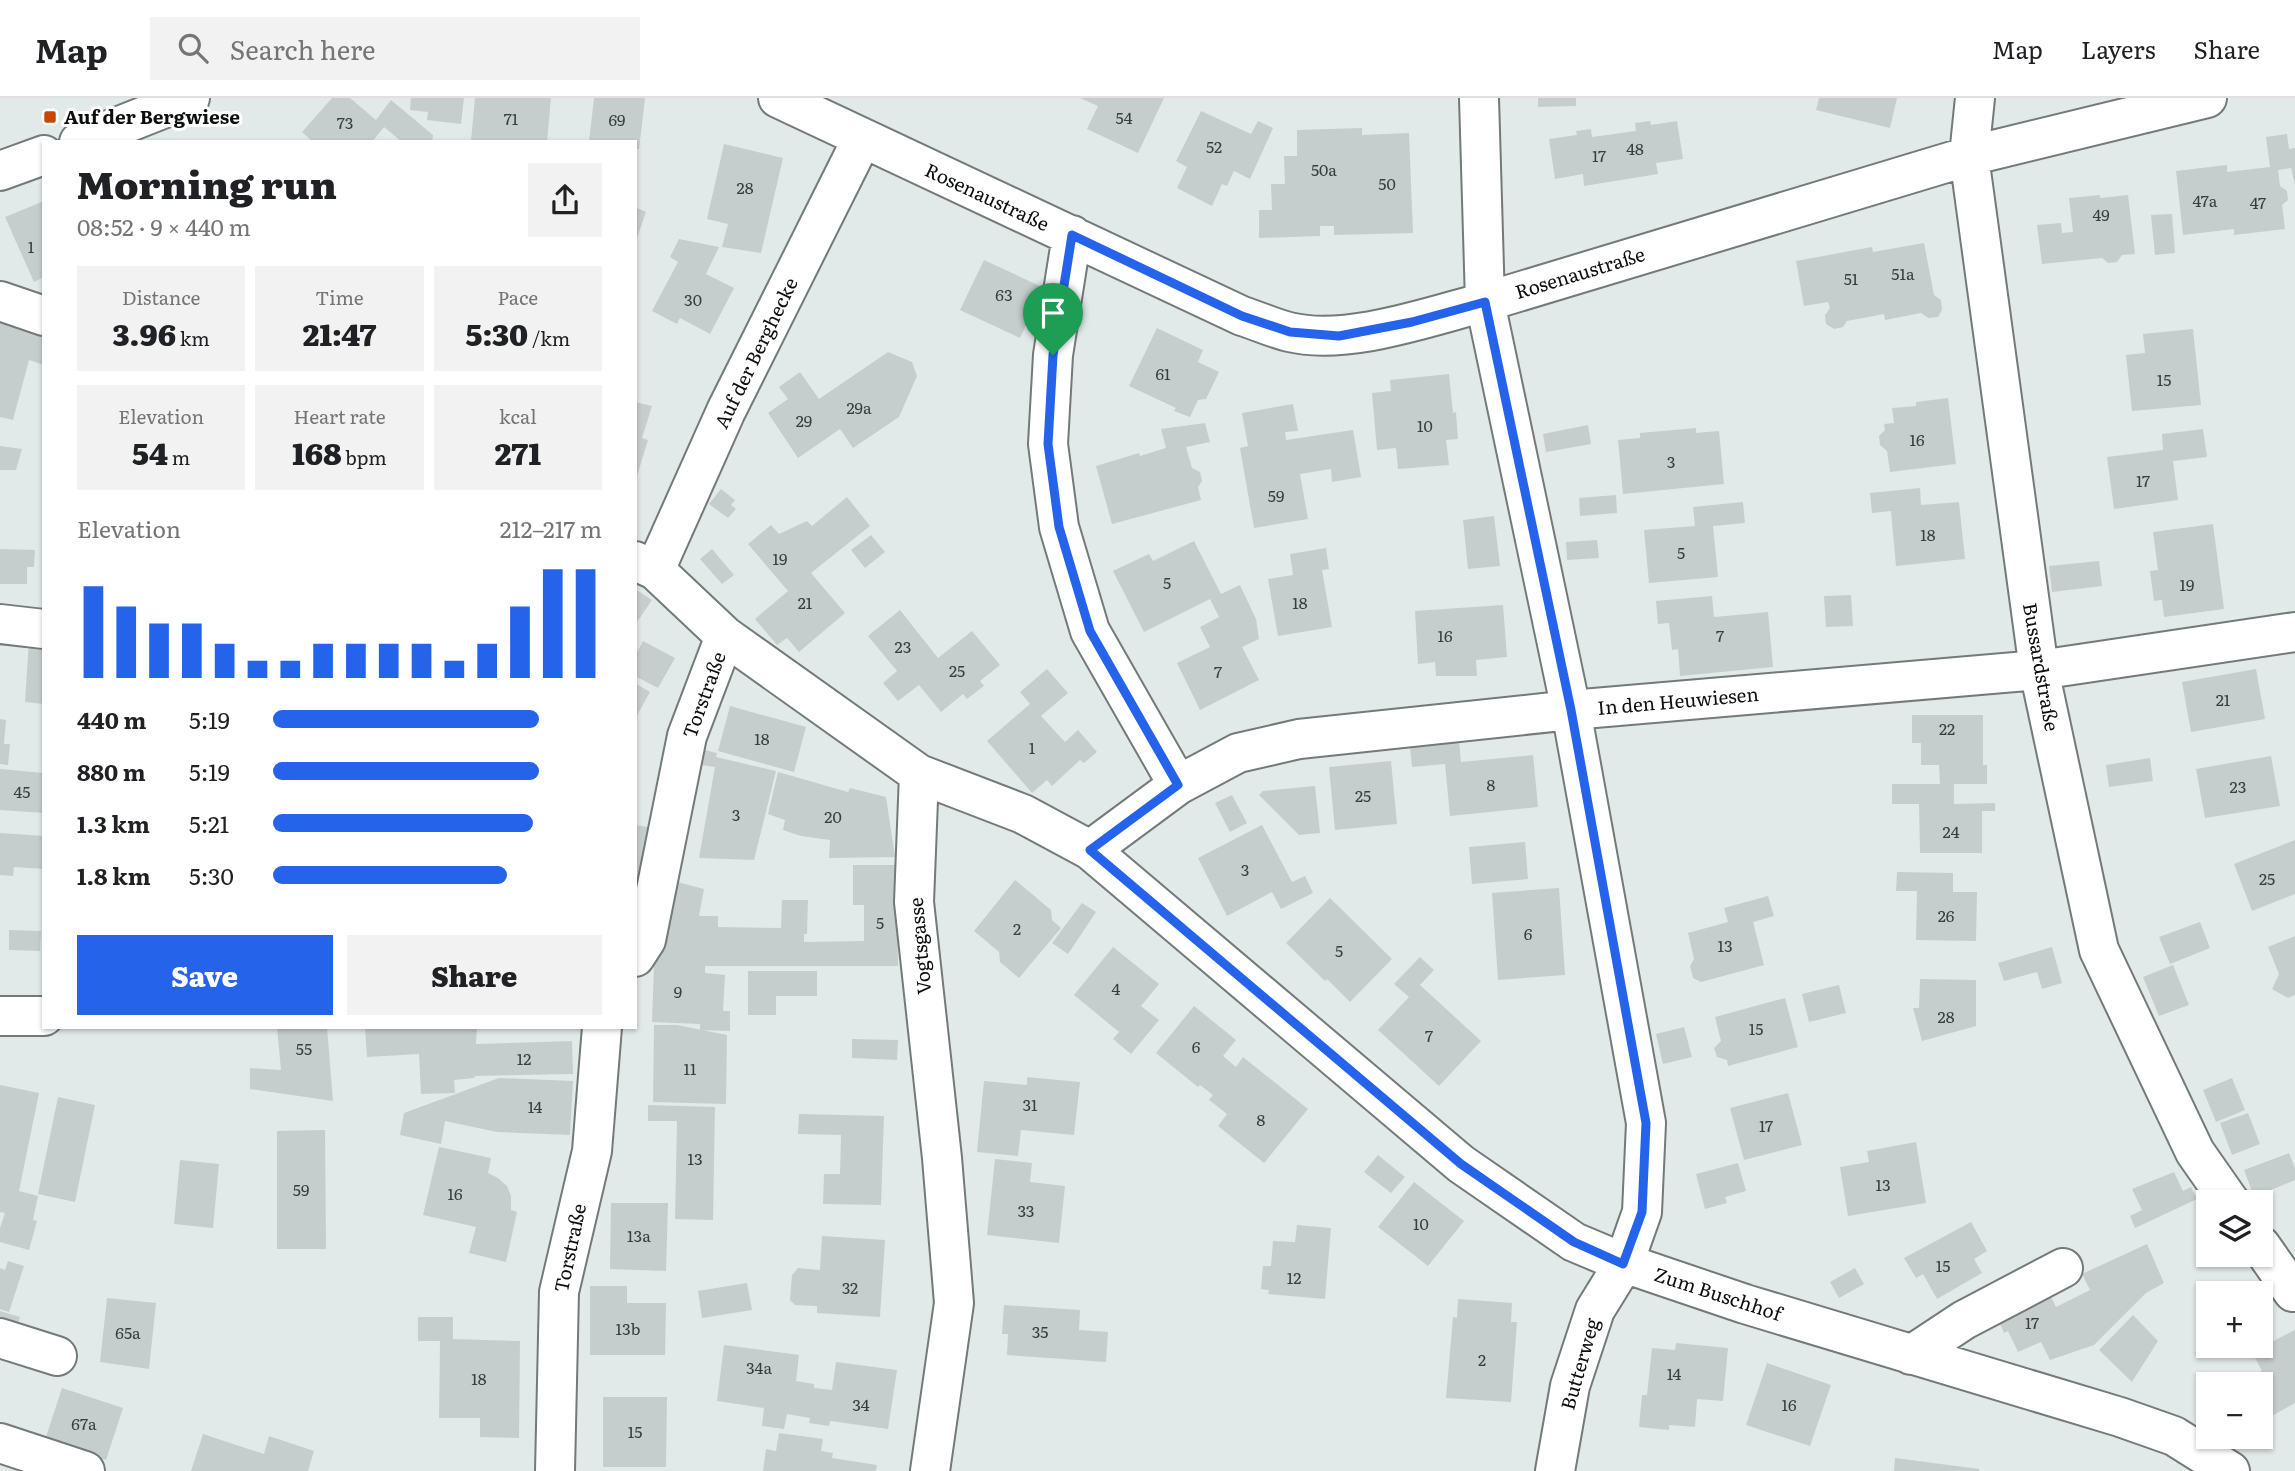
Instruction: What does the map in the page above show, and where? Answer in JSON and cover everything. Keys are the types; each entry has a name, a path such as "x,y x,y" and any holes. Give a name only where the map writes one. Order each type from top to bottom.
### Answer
{"street":[{"path":"84,140 190,98"},
{"name":"Rosenaustraße","path":"778,98 823,108 862,139 1242,316 1290,332 1339,336 1412,322 1485,302 1969,156 2207,98"},
{"name":"Butterweg","path":"1479,98 1485,302 1571,710 1646,1123 1642,1212 1623,1264 1595,1310 1586,1336 1570,1386 1555,1471"},
{"name":"Bussardstraße","path":"1975,98 1969,156 2039,670 2099,950 2195,1152 2222,1190"},
{"name":"Auf der Berghecke","path":"645,566 862,139"},
{"path":"0,172 42,156"},
{"path":"1072,235 1053,355 1048,444 1059,527 1090,631 1178,785"},
{"path":"0,301 42,315"},
{"path":"645,566 725,636 919,774"},
{"path":"0,624 42,629"},
{"name":"In den Heuwiesen","path":"1090,850 1178,785 1238,753 1298,739 1571,710 2039,670 2295,632"},
{"name":"Torstraße","path":"637,954 646,940 687,736 725,636"},
{"name":"Zum Buschhof","path":"919,774 1023,814 1090,850 1461,1164 1574,1242 1623,1264 1911,1355 2120,1417 2174,1436 2230,1471"},
{"name":"Vogtsgasse","path":"919,774 914,902 954,1303 930,1471"},
{"path":"0,1016 42,1016"},
{"name":"Torstraße","path":"555,1471 559,1292 592,1151 602,1029"},
{"path":"2273,1265 2290,1293"},
{"path":"1911,1355 1965,1320 2063,1268"},
{"path":"0,1338 57,1356"},
{"path":"0,1443 85,1471"}],"building":[{"path":"332,98 350,98 376,120 391,100 433,135 432,140 400,140 384,127 374,140 311,140 302,132"},
{"path":"411,98 464,98 461,124 427,120 428,112 410,110"},
{"path":"475,98 551,98 547,140 471,140"},
{"path":"594,98 645,98 639,149 637,140 589,140"},
{"path":"1080,98 1164,98 1138,153 1087,129 1098,106"},
{"path":"1538,98 1576,98 1576,106 1538,107"},
{"path":"1819,98 1897,98 1890,128 1816,110"},
{"path":"1201,111 1251,134 1258,121 1273,128 1250,179 1234,171 1227,186 1222,184 1212,206 1177,188 1187,167 1176,161"},
{"path":"1650,121 1651,125 1677,121 1683,159 1656,163 1658,174 1584,186 1583,174 1555,179 1549,139 1577,135 1576,131 1591,129 1592,137 1636,131 1635,123"},
{"path":"1362,128 1362,135 1409,133 1413,233 1334,235 1334,226 1320,226 1320,236 1259,238 1259,210 1272,210 1271,184 1285,184 1284,156 1297,156 1297,130"},
{"path":"2287,134 2289,149 2295,148 2295,185 2291,168 2278,170 2280,186 2287,191 2288,200 2282,205 2285,229 2234,235 2234,229 2183,235 2176,171 2227,165 2227,172 2270,167 2266,137"},
{"path":"724,144 783,158 761,253 722,247 728,224 707,219"},
{"path":"2100,195 2100,198 2128,195 2135,254 2122,255 2117,262 2108,263 2102,258 2042,264 2037,225 2061,223 2062,233 2073,232 2069,198"},
{"path":"42,202 42,278 34,282 5,217"},
{"path":"637,208 646,212 637,238"},
{"path":"2172,214 2175,253 2155,255 2151,215"},
{"path":"679,239 719,247 706,274 734,288 710,334 680,318 677,324 652,311 678,262 670,257"},
{"path":"1924,243 1934,295 1941,300 1942,310 1938,317 1928,318 1921,313 1885,320 1884,314 1847,321 1843,327 1834,329 1826,324 1825,315 1830,308 1828,302 1804,306 1796,261 1872,247 1873,252"},
{"path":"984,260 1044,288 1036,303 1041,312 1036,321 1027,323 1020,338 960,310"},
{"path":"0,318 42,331 42,364 29,360 13,420 0,417"},
{"path":"1157,328 1203,350 1198,362 1219,372 1206,399 1198,400 1190,417 1129,386"},
{"path":"2193,329 2201,405 2132,411 2126,355 2145,353 2143,334"},
{"path":"888,352 912,362 917,376 899,417 853,448 840,429 798,458 768,413 788,399 779,387 800,372 819,399"},
{"path":"1449,374 1458,439 1446,440 1449,465 1398,469 1396,448 1377,450 1372,393 1391,391 1390,380"},
{"path":"1948,398 1956,464 1890,472 1887,451 1880,445 1879,436 1885,430 1884,424 1894,423 1892,408 1916,406 1916,402"},
{"path":"637,402 652,406 642,438 648,440 637,476"},
{"path":"1293,404 1298,431 1285,432 1286,440 1353,430 1361,477 1332,482 1331,469 1300,474 1308,519 1254,528 1240,448 1248,446 1242,413"},
{"path":"1205,423 1210,442 1186,447 1192,468 1200,472 1202,481 1198,487 1201,500 1112,524 1096,466 1166,448 1161,429"},
{"path":"1588,425 1591,444 1546,452 1543,434"},
{"path":"1696,428 1696,433 1719,431 1724,484 1623,494 1618,440 1640,438 1640,433"},
{"path":"2203,429 2207,457 2173,461 2178,500 2114,509 2107,457 2163,450 2162,434"},
{"path":"0,446 22,449 16,470 0,470"},
{"path":"1920,488 1921,505 1959,502 1965,559 1896,566 1891,511 1872,513 1870,493"},
{"path":"721,489 735,500 731,505 736,509 728,518 709,504"},
{"path":"1616,495 1617,513 1580,516 1579,498"},
{"path":"847,497 870,526 811,573 845,613 799,652 787,638 777,645 755,619 788,591 748,544 771,525 779,534 807,521 812,526"},
{"path":"1743,502 1745,523 1713,526 1718,577 1649,583 1644,530 1695,526 1693,507"},
{"path":"1494,516 1500,566 1468,569 1463,520"},
{"path":"2213,524 2224,609 2164,617 2162,600 2154,601 2150,571 2158,570 2153,532"},
{"path":"871,535 885,552 865,568 851,550"},
{"path":"1597,540 1599,558 1567,560 1566,542"},
{"path":"1194,541 1221,594 1240,585 1256,619 1259,639 1242,647 1259,680 1200,710 1177,663 1210,647 1200,627 1219,617 1210,599 1144,632 1113,571 1149,554 1153,561"},
{"path":"1326,548 1329,569 1322,570 1332,627 1278,636 1268,579 1293,575 1290,554"},
{"path":"0,549 35,550 34,567 27,567 27,584 0,584"},
{"path":"712,549 734,575 722,584 700,559"},
{"path":"2099,561 2102,586 2052,592 2049,566"},
{"path":"637,590 652,600 637,622"},
{"path":"1851,595 1853,626 1826,627 1824,596"},
{"path":"1712,596 1714,617 1768,612 1773,667 1680,676 1678,649 1672,650 1669,623 1658,624 1656,601"},
{"path":"1503,605 1507,657 1476,660 1477,676 1436,676 1435,662 1418,664 1415,611"},
{"path":"900,610 938,658 972,631 1000,665 980,681 984,686 967,699 963,694 941,712 919,685 898,701 883,683 897,671 868,636"},
{"path":"29,640 42,641 42,704 25,702"},
{"path":"643,641 675,658 658,688 637,677 637,652"},
{"path":"1047,669 1068,693 1041,716 1065,742 1078,730 1097,752 1084,763 1080,760 1052,786 1047,780 1032,793 987,741 1030,704 1020,692"},
{"path":"2256,669 2265,719 2191,732 2182,682"},
{"path":"637,684 650,692 637,715"},
{"path":"730,706 806,727 794,772 718,751"},
{"path":"1912,715 1983,715 1983,765 1987,765 1987,784 1954,784 1954,804 1995,803 1995,811 1982,811 1982,853 1920,853 1919,804 1892,804 1892,784 1940,784 1939,765 1921,765 1921,743 1912,743"},
{"path":"0,719 6,720 4,744 10,744 8,765 0,764"},
{"path":"1459,741 1461,762 1533,755 1538,807 1450,816 1445,764 1412,767 1410,746"},
{"path":"697,748 717,753 716,757 776,771 754,860 699,858 715,767 695,764"},
{"path":"2271,756 2280,806 2205,818 2196,769"},
{"path":"2150,758 2153,781 2109,787 2106,765"},
{"path":"1391,761 1397,824 1335,830 1329,767"},
{"path":"0,769 42,773 42,813 0,810"},
{"path":"778,772 848,792 850,788 886,797 895,857 829,858 830,840 801,836 783,830 785,820 768,814"},
{"path":"1315,786 1320,833 1299,835 1259,795 1263,791"},
{"path":"1232,795 1247,823 1230,832 1215,803"},
{"path":"637,825 655,828 644,882 637,881"},
{"path":"1262,825 1292,882 1305,876 1313,893 1281,909 1272,892 1227,916 1198,858"},
{"path":"0,833 42,836 42,869 14,867 13,876 0,875"},
{"path":"2295,840 2295,894 2252,911 2234,864"},
{"path":"1525,842 1528,879 1472,884 1469,847"},
{"path":"853,865 896,865 898,966 705,966 705,973 725,975 723,1011 730,1011 730,1031 700,1030 700,1024 652,1022 654,965 677,882 704,889 699,916 718,916 718,927 781,928 782,900 808,900 807,934 804,934 804,942 864,941 864,905 853,905"},
{"path":"1897,872 1953,873 1953,892 1977,892 1976,941 1916,940 1917,891 1896,891"},
{"path":"1015,880 1051,910 1052,920 1061,928 1019,978 1000,962 999,952 974,931"},
{"path":"1559,888 1565,975 1498,980 1492,893"},
{"path":"1768,896 1774,916 1753,922 1764,965 1701,982 1693,978 1690,966 1694,959 1688,933 1728,922 1724,908"},
{"path":"1330,898 1392,959 1350,1002 1286,943"},
{"path":"1082,903 1096,912 1068,954 1052,943"},
{"path":"2200,922 2210,948 2170,964 2159,937"},
{"path":"9,930 41,931 40,951 9,950"},
{"path":"2295,936 2295,995 2288,998 2272,989 2279,974 2268,947"},
{"path":"1113,947 1159,984 1141,1006 1159,1020 1131,1054 1113,1039 1119,1032 1074,995"},
{"path":"2052,947 2062,983 2042,989 2037,972 2004,981 1998,963"},
{"path":"1420,957 1434,970 1420,985 1481,1041 1439,1086 1378,1030 1409,997 1394,984"},
{"path":"2173,965 2189,1005 2159,1016 2143,977"},
{"path":"748,971 817,971 817,996 776,996 776,1015 748,1015"},
{"path":"1920,979 1976,980 1976,1026 1922,1041 1913,1008 1919,1008"},
{"path":"1839,985 1846,1013 1809,1022 1802,994"},
{"path":"1785,998 1798,1047 1728,1066 1727,1060 1717,1057 1714,1048 1721,1041 1715,1017"},
{"path":"1194,1006 1236,1040 1223,1056 1236,1067 1243,1057 1308,1109 1264,1163 1218,1126 1227,1114 1209,1100 1213,1095 1200,1085 1198,1087 1156,1053"},
{"path":"654,1025 677,1025 727,1035 726,1104 653,1102"},
{"path":"1684,1027 1692,1057 1663,1064 1656,1034"},
{"path":"277,1029 327,1029 333,1101 250,1089 250,1068 281,1070"},
{"path":"365,1029 477,1029 476,1044 572,1041 573,1074 475,1076 454,1080 455,1093 421,1094 419,1054 367,1057"},
{"path":"852,1039 898,1040 897,1060 852,1058"},
{"path":"1027,1077 1080,1082 1074,1135 1021,1130 1018,1156 977,1152 984,1081 1027,1085"},
{"path":"499,1078 573,1081 570,1135 497,1132 445,1121 441,1144 400,1135 404,1113"},
{"path":"2232,1078 2245,1110 2216,1122 2203,1090"},
{"path":"0,1085 39,1093 19,1191 38,1196 33,1220 37,1221 29,1250 0,1242 0,1228 5,1213 0,1212"},
{"path":"1788,1093 1802,1145 1744,1160 1730,1108"},
{"path":"58,1097 95,1105 75,1202 38,1194"},
{"path":"648,1105 715,1107 713,1220 675,1219 677,1121 648,1121"},
{"path":"2248,1113 2260,1144 2232,1155 2220,1123"},
{"path":"799,1114 884,1116 881,1205 823,1204 824,1174 840,1174 841,1135 798,1134"},
{"path":"325,1130 326,1249 277,1249 277,1131"},
{"path":"1916,1142 1926,1203 1848,1216 1840,1167 1869,1162 1867,1151"},
{"path":"439,1147 491,1158 488,1173 507,1186 511,1196 511,1210 517,1212 506,1262 469,1253 476,1227 423,1215"},
{"path":"2289,1153 2295,1168 2295,1180 2271,1190 2251,1190 2244,1170"},
{"path":"1378,1155 1405,1177 1391,1193 1364,1172"},
{"path":"995,1159 1032,1163 1030,1182 1065,1186 1059,1243 987,1235"},
{"path":"180,1160 219,1164 213,1228 174,1224"},
{"path":"1738,1163 1746,1191 1725,1197 1727,1203 1705,1209 1696,1174"},
{"path":"2174,1172 2183,1191 2191,1187 2196,1199 2135,1228 2130,1216 2142,1210 2132,1189"},
{"path":"1414,1182 1464,1221 1428,1266 1378,1227"},
{"path":"611,1203 668,1203 666,1271 610,1269"},
{"path":"1971,1222 1987,1251 1974,1259 1982,1273 1937,1299 1923,1274 1916,1278 1904,1258"},
{"path":"1297,1225 1331,1228 1325,1299 1268,1294 1269,1290 1261,1289 1263,1266 1271,1266 1273,1241 1295,1242"},
{"path":"822,1236 885,1240 880,1317 817,1313 817,1306 795,1305 790,1300 792,1275 798,1268 820,1270"},
{"path":"2147,1244 2164,1283 2146,1293 2094,1345 2050,1360 2041,1342 2018,1352 2008,1331 2004,1333 1997,1317 2047,1289 2056,1307 2090,1290 2082,1274"},
{"path":"8,1261 24,1266 9,1312 0,1309 0,1268 5,1270"},
{"path":"1855,1268 1864,1284 1839,1298 1830,1282"},
{"path":"747,1283 752,1310 702,1318 698,1291"},
{"path":"590,1286 627,1286 627,1303 666,1303 665,1355 590,1355"},
{"path":"107,1298 156,1303 149,1369 100,1362"},
{"path":"1458,1299 1512,1303 1511,1322 1517,1322 1511,1402 1446,1398 1453,1317 1457,1318"},
{"path":"1004,1305 1080,1310 1079,1330 1108,1332 1106,1362 1007,1355 1008,1334 1002,1334"},
{"path":"0,1311 20,1317 15,1333 0,1328"},
{"path":"2133,1315 2158,1341 2132,1382 2099,1350"},
{"path":"418,1317 453,1317 453,1339 520,1341 519,1438 480,1437 480,1418 439,1418 440,1341 418,1341"},
{"path":"2295,1330 2295,1403 2273,1415 2273,1372 2260,1372 2262,1371 2255,1358 2273,1358 2273,1341"},
{"path":"1676,1343 1728,1348 1723,1401 1697,1399 1695,1427 1669,1425 1669,1430 1639,1427 1642,1395 1647,1395 1652,1348 1675,1350"},
{"path":"724,1345 799,1355 796,1381 814,1384 814,1388 832,1390 836,1362 897,1370 888,1429 830,1421 829,1426 809,1423 810,1418 787,1414 784,1429 762,1426 764,1408 717,1401"},
{"path":"1767,1363 1831,1385 1810,1446 1746,1425"},
{"path":"62,1388 123,1408 106,1460 45,1440"},
{"path":"603,1397 667,1397 666,1467 603,1467"},
{"path":"779,1433 823,1439 821,1451 833,1453 832,1458 877,1465 876,1471 763,1471 766,1449 776,1451"},
{"path":"203,1434 264,1454 269,1436 314,1451 308,1471 191,1471"},
{"path":"1895,1458 1979,1469 1979,1471 1894,1471"}],"place":[{"name":"Auf der Bergwiese","path":"50,117"}],"route":[{"path":"1072,235 1242,316 1290,332 1339,336 1412,322 1485,302 1571,710 1646,1123 1642,1212 1623,1264 1574,1242 1461,1164 1090,850 1178,785 1090,631 1059,527 1048,444 1053,355 1072,235"}]}
